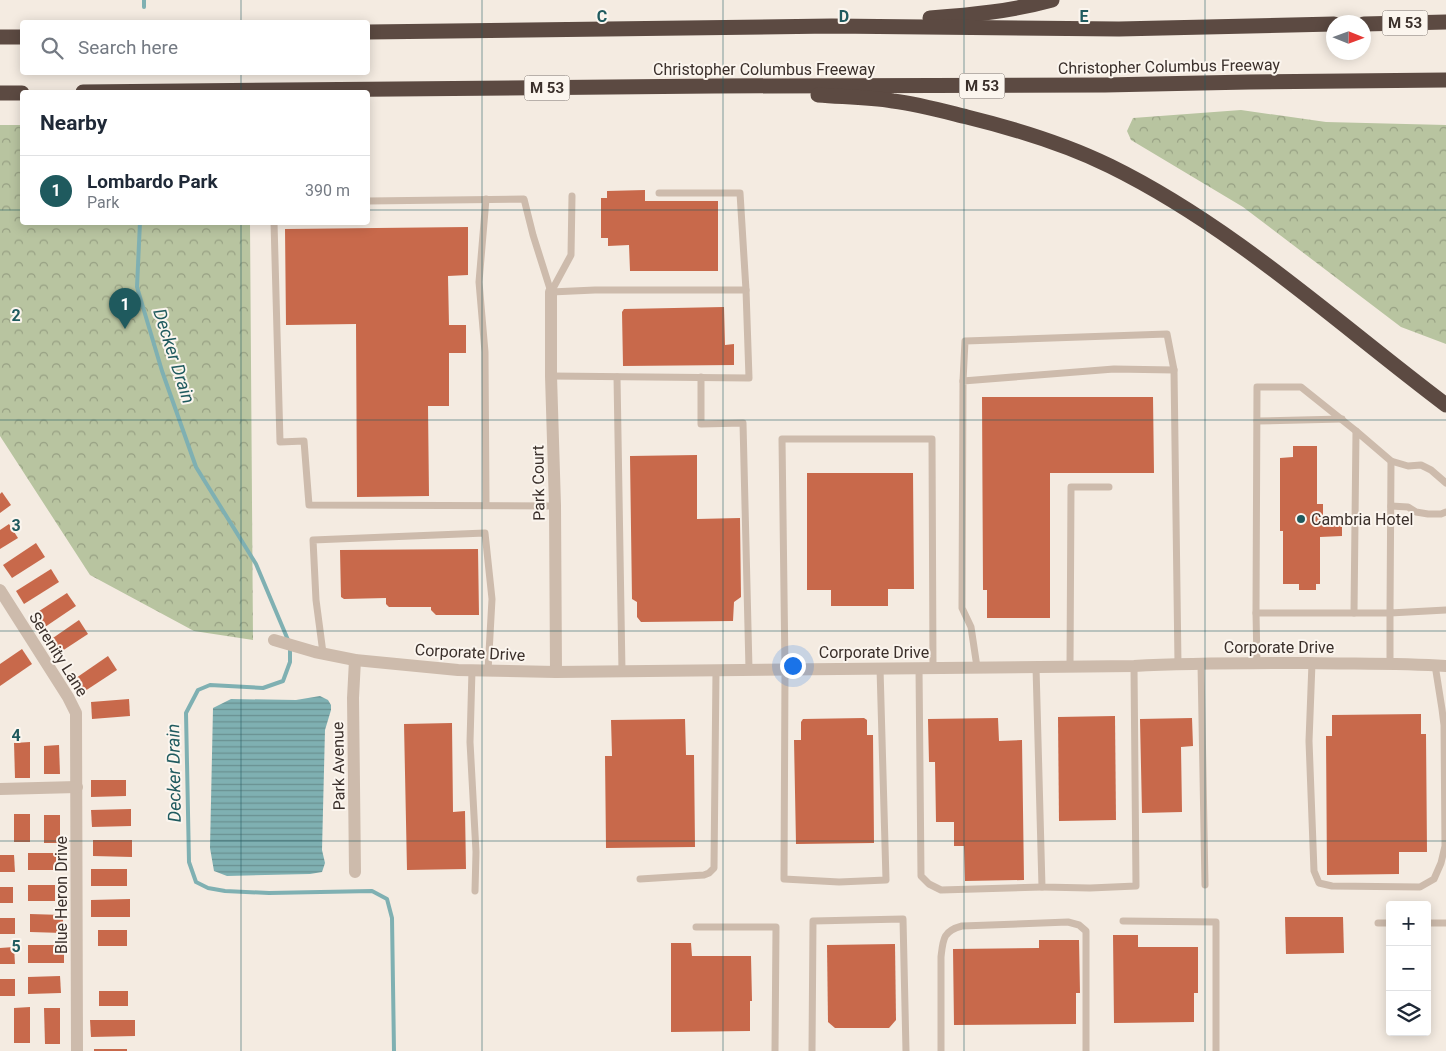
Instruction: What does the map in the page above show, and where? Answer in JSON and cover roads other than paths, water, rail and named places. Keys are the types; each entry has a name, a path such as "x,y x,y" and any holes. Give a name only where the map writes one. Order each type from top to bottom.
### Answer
{"highway":[{"path":"832,26 988,14 1052,0"},
{"name":"M 53","path":"1371,24 1446,22"},
{"path":"370,32 832,26 1119,29 1326,24"},
{"path":"0,37 20,37"},
{"name":"Christopher Columbus Freeway","path":"293,90 1105,85 1446,80"},
{"path":"714,86 894,101 990,123 1039,137 1086,155 1176,202 1220,231 1446,405"},
{"path":"0,93 20,93"}],"street":[{"name":"Park Court","path":"551,292 556,672"},
{"name":"Serenity Lane","path":"0,590 68,696 76,713 77,739"},
{"name":"Corporate Drive","path":"274,640 355,660 488,671 977,668 1257,663 1440,666"},
{"name":"Park Avenue","path":"355,660 353,698 355,872"},
{"name":"Blue Heron Drive","path":"77,739 77,1051"},
{"path":"0,789 77,787"}],"lane":[{"path":"551,376 750,378 740,193 658,193"},
{"path":"551,292 571,255 572,196"},
{"path":"486,199 479,282 485,352 486,505"},
{"path":"370,201 524,199 551,292"},
{"path":"274,225 280,442 304,441 309,505 555,506"},
{"path":"551,292 594,290 746,290"},
{"path":"977,668 971,627 962,608 963,381 965,341 1167,334 1174,370 1178,664"},
{"path":"963,381 1114,368 1174,370"},
{"path":"617,377 622,671"},
{"path":"701,377 701,424 743,423 749,669"},
{"path":"1257,663 1257,387 1301,387 1391,460 1408,466 1421,465 1446,482"},
{"path":"1257,421 1342,419"},
{"path":"1354,613 1356,430"},
{"path":"880,668 886,880 839,882 784,879 785,669 782,440 932,439 933,668"},
{"path":"1390,664 1391,460"},
{"path":"1070,667 1071,487 1109,487"},
{"path":"1391,506 1408,508 1416,512 1428,514 1446,512"},
{"path":"324,653 316,600 313,540 485,533 492,599 488,671"},
{"path":"1256,613 1354,613 1446,610"},
{"path":"1312,663 1309,741 1314,871 1319,883 1332,886 1420,887 1434,879 1445,846 1444,725 1440,666"},
{"path":"1201,664 1205,884"},
{"path":"919,668 921,876 929,884 941,890 1136,886 1134,666"},
{"path":"1036,667 1042,887"},
{"path":"472,670 470,742 476,852 475,891"},
{"path":"640,879 704,875 714,868 716,670"},
{"path":"812,1051 813,921 903,919 906,1051"},
{"path":"941,1051 941,956 942,942 946,933 953,928 962,926 1068,922 1079,925 1086,931 1086,1051"},
{"path":"1123,922 1216,922 1216,1051"},
{"path":"1378,923 1386,923"},
{"path":"1431,923 1446,923"},
{"path":"696,927 776,927 774,1051"}],"water":[{"path":"320,696 328,700 331,705 325,730 322,850 325,863 322,872 227,876 214,871 210,848 213,708 231,699 296,700"}],"waterway":[{"name":"Decker Drain","path":"144,0 144,7"},
{"name":"Decker Drain","path":"140,225 137,287 162,371 196,467 256,564 288,640"},
{"name":"Decker Drain","path":"290,646 290,662 283,681 263,688 210,685 198,690 186,713 189,862 196,882 208,888 225,891 269,893 372,891 387,899 392,918 394,1051"}],"place":[{"name":"Lombardo Park","path":"125,329"},
{"name":"Cambria Hotel","path":"1301,519"}]}
